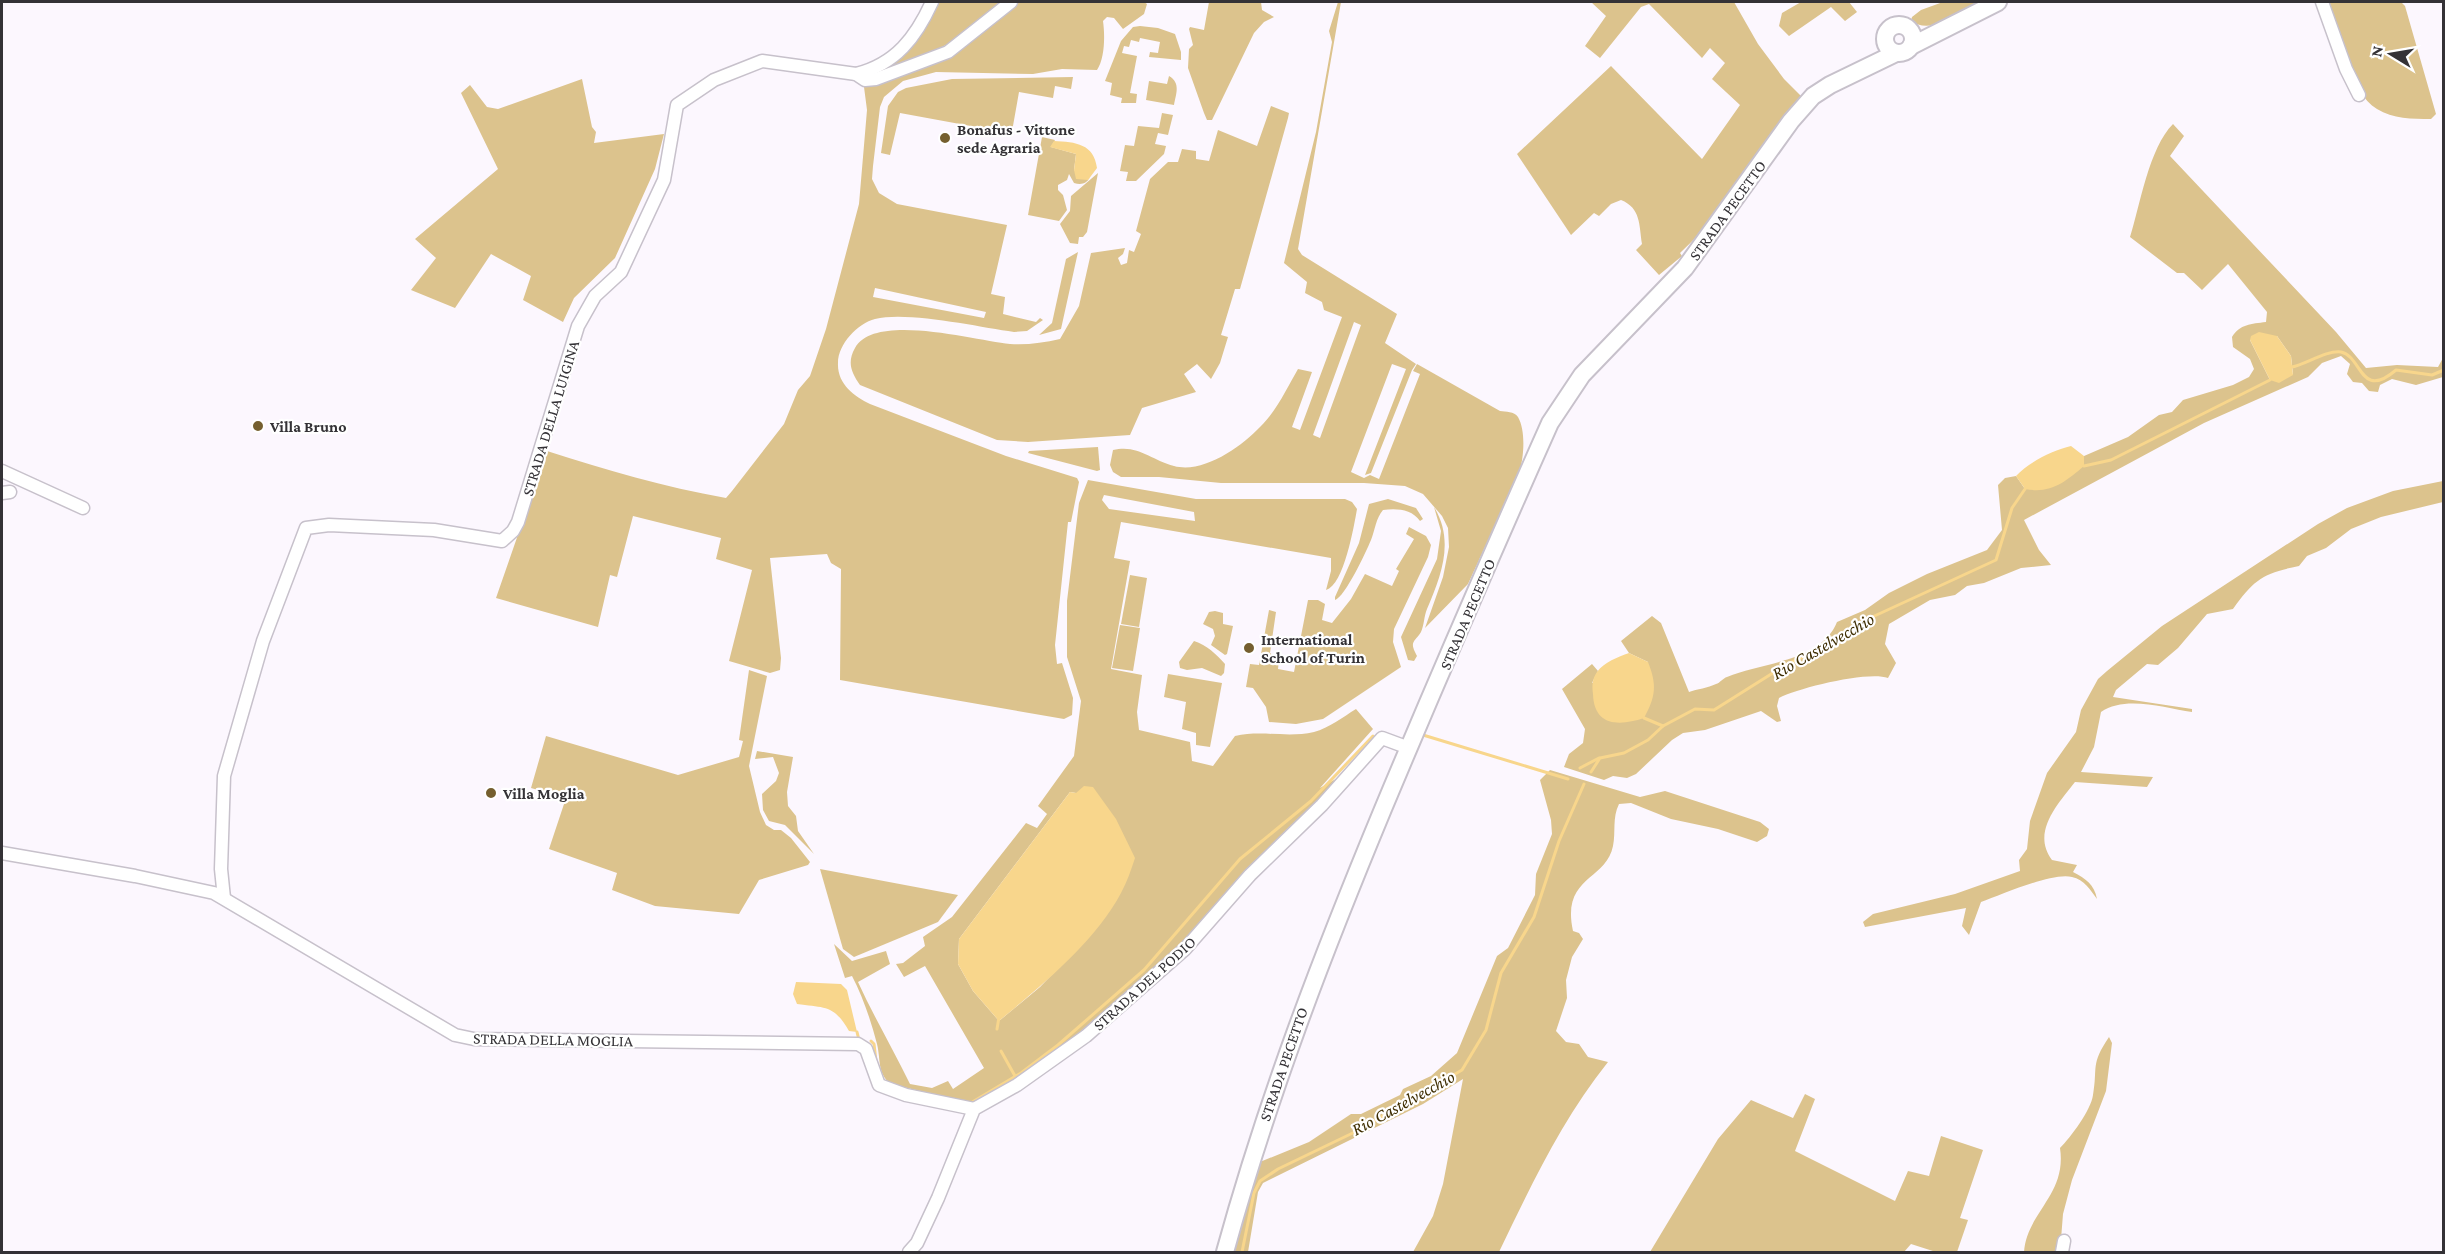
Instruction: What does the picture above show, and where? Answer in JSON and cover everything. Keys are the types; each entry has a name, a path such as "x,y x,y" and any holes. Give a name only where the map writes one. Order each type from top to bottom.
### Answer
{"main road":[{"name":"STRADA PECETTO","path":"1890,47 1905,52 1911,46 1998,2"},
{"name":"STRADA PECETTO","path":"1890,47 1886,32 1893,26 1902,25 1909,28 1949,26"},
{"path":"1909,28 1913,37 1911,46"},
{"name":"STRADA PECETTO","path":"1226,1252 1252,1156 1301,1010 1408,748 1537,452 1563,401 1602,352 1684,268 1791,120 1813,96 1861,70 1890,47"}],"street":[{"path":"856,74 883,65 899,54 920,27 932,2"},
{"name":"STRADA DELLA LUIGINA","path":"224,898 221,869 224,776 263,641 306,528 329,525 434,530 491,541 502,541 508,537 518,522 578,326 595,296 621,272 664,180 677,105 714,80 762,61 856,74 865,80 876,79 935,58 959,44 1011,2"},
{"path":"2322,2 2346,69 2359,94"},
{"path":"2,471 83,508"},
{"name":"STRADA DEL PODIO","path":"974,1108 1017,1085 1086,1036 1185,949 1250,875 1322,805 1382,738 1408,748"},
{"name":"STRADA DELLA MOGLIA","path":"2,853 135,876 224,898 455,1035 474,1039 858,1044 866,1049 879,1085 906,1095 974,1108"},
{"path":"909,1252 917,1243 938,1198 974,1108"}],"shaded area":[{"path":"934,2 1001,2 948,44 893,70 888,65"},
{"path":"1015,2 1144,2 1147,4 1144,14 1123,29 1114,18 1107,17 1103,21 1103,53 1097,70 1062,69 1033,74 936,72 903,81 884,97 880,107 872,179 879,193 897,204 1007,225 991,294 1005,297 1003,314 1036,322 1040,318 1043,320 1027,331 1014,332 924,318 875,319 862,325 850,335 841,349 838,370 843,383 858,397 870,404 1006,456 1077,478 1079,482 1071,522 1068,522 1055,645 1057,664 1062,663 1073,698 1072,715 1064,719 840,680 841,569 831,563 827,554 770,558 781,658 780,670 770,673 729,661 752,570 716,559 721,538 633,516 617,577 610,575 598,627 496,598 547,451 635,478 726,498 784,424 798,390 810,376 826,329 859,204 867,110 864,87 907,74 945,54","holes":["875,288 986,312 984,318 873,297"]},
{"path":"1209,2 1261,2 1262,10 1274,17 1264,22 1254,33 1212,120 1207,120 1188,68 1189,49 1193,45 1189,29 1190,27 1204,30"},
{"path":"1338,2 1341,2 1298,249 1302,255 1397,314 1385,343 1416,364 1412,370 1371,473 1365,475 1406,369 1392,364 1351,472 1364,478 1370,475 1379,479 1420,374 1413,371 1417,364 1500,411 1514,414 1521,423 1523,452 1519,473 1468,584 1425,628 1443,577 1449,547 1448,528 1442,516 1423,494 1405,486 1364,483 1221,483 1159,477 1121,477 1113,472 1110,465 1113,450 1122,449 1137,451 1174,466 1185,467 1197,466 1221,457 1243,443 1266,421 1298,369 1312,372 1292,427 1300,430 1342,317 1324,310 1322,302 1305,293 1307,282 1284,263 1316,132 1332,42 1329,31","holes":["1354,322 1361,325 1320,438 1313,435"]},
{"path":"1591,2 1734,2 1758,44 1784,79 1803,98 1714,220 1680,253 1682,256 1659,275 1636,250 1642,244 1638,218 1628,203 1621,200 1611,204 1599,216 1594,213 1571,235 1517,154 1611,66 1702,159 1740,105 1712,79 1725,63 1710,48 1702,58 1649,4 1641,7 1600,58 1585,46 1606,16"},
{"path":"1801,2 1849,2 1857,12 1845,21 1831,7 1789,36 1779,26 1782,13"},
{"path":"1943,2 1988,2 1939,24 1919,25 1911,21 1912,17 1921,10"},
{"path":"2326,2 2401,2 2405,6 2436,114 2431,119 2396,117 2377,109 2367,101 2351,75"},
{"path":"1133,27 1158,28 1175,34 1181,60 1149,57 1150,52 1158,53 1160,42 1140,38 1139,42 1131,40 1129,47 1124,46 1122,53 1137,56 1130,93 1137,94 1136,103 1121,103 1122,98 1110,95 1112,83 1105,81 1121,41"},
{"path":"1169,76 1176,85 1174,105 1146,100 1149,81 1167,84"},
{"path":"1073,77 1071,89 1055,86 1053,98 1019,92 1011,137 998,131 900,113 890,155 881,153 888,106 898,92 906,88 952,79"},
{"path":"582,79 592,127 596,132 594,143 664,134 655,169 615,258 574,298 563,322 523,300 531,276 491,254 455,308 411,290 436,258 415,239 498,169 461,93 470,85 487,107 498,109"},
{"path":"1271,106 1289,113 1240,289 1235,289 1221,335 1228,337 1220,363 1211,379 1197,364 1184,374 1196,392 1142,408 1130,435 1028,442 997,440 860,385 854,376 851,358 855,348 866,337 883,332 927,331 1010,344 1060,339 1079,306 1091,253 1125,248 1123,254 1118,258 1121,265 1127,263 1129,250 1134,252 1141,234 1136,231 1150,179 1168,162 1178,162 1182,149 1196,151 1196,159 1209,161 1218,130 1257,146"},
{"path":"1162,113 1173,115 1168,135 1158,133 1155,144 1166,146 1164,154 1136,181 1126,181 1128,172 1120,171 1125,145 1134,146 1138,126 1159,128"},
{"path":"2173,124 2184,136 2170,156 2336,332 2366,368 2397,365 2438,367 2443,358 2443,377 2416,385 2392,379 2380,385 2378,392 2369,391 2362,383 2353,382 2347,374 2350,364 2341,356 2322,363 2308,377 2204,423 2024,520 2039,550 2051,565 2021,568 1984,583 1967,586 1955,595 1930,600 1889,624 1885,644 1896,663 1888,678 1865,677 1817,685 1779,698 1777,706 1781,721 1777,722 1761,711 1705,730 1683,733 1672,740 1636,774 1627,778 1613,776 1604,780 1564,767 1569,754 1583,743 1585,729 1562,689 1592,664 1598,671 1592,683 1648,662 1629,653 1621,641 1652,616 1661,623 1689,692 1719,683 1741,672 1804,653 1829,635 1837,622 1865,610 1889,593 1927,574 1987,550 2002,530 1998,485 2005,478 2016,476 2025,489 2083,466 2084,456 2128,437 2159,415 2172,412 2183,400 2233,385 2249,377 2254,369 2250,359 2233,347 2232,337 2242,327 2266,322 2267,312 2228,264 2202,290 2184,273 2177,273 2130,237 2151,162 2165,134","holes":["2277,336 2291,356 2293,374 2270,380 2250,340"]},
{"path":"1042,137 1055,140 1051,147 1076,154 1074,170 1088,180 1077,184 1069,174 1067,180 1058,185 1067,210 1059,221 1028,215"},
{"path":"1054,141 1070,142 1088,149 1097,168 1088,180 1076,179 1074,170 1076,154 1050,147"},
{"path":"1098,173 1087,232 1083,237 1079,237 1078,244 1070,243 1060,224 1070,211 1071,196"},
{"path":"1078,252 1061,329 1039,335 1052,323 1066,259"},
{"path":"2259,332 2277,336 2291,356 2293,375 2279,383 2270,380 2250,340 2251,336"},
{"path":"2071,446 2084,456 2084,466 2064,482 2050,488 2025,489 2016,476 2021,471 2042,457"},
{"path":"1098,447 1100,470 1097,471 1028,453 1029,451"},
{"path":"1088,480 1196,499 1345,499 1352,502 1357,509 1347,554 1338,578 1326,590 1331,571 1331,558 1121,522 1114,558 1130,561 1111,669 1142,675 1137,712 1139,730 1190,742 1192,761 1213,766 1235,736 1314,732 1356,709 1373,729 1320,788 1341,776 1215,911 1126,998 1079,1037 1029,1073 976,1104 890,1084 881,1070 877,1044 863,1001 852,976 845,978 834,944 852,961 886,951 890,964 858,982 910,1084 932,1088 948,1081 953,1089 984,1068 925,966 904,977 896,964 903,963 925,946 923,937 952,917 1026,823 1037,828 1047,814 1038,806 1074,756 1081,701 1067,657 1067,601 1079,503","holes":["1104,495 1194,512 1195,521 1109,509 1102,500","1070,792 1076,793 1091,934 1040,987 999,1021 973,991 958,964 959,939"]},
{"path":"2443,481 2443,502 2381,517 2351,529 2326,548 2307,556 2299,566 2277,571 2261,579 2247,591 2233,609 2207,614 2178,648 2158,665 2147,664 2116,690 2113,697 2192,709 2192,712 2133,703 2111,707 2101,712 2094,747 2081,772 2153,777 2147,787 2075,782 2049,819 2044,839 2046,850 2052,860 2077,865 2073,872 2089,882 2097,899 2080,880 2063,876 2040,881 1981,902 1969,935 1962,926 1966,908 1865,927 1863,922 1873,914 1955,894 2020,871 2019,860 2027,849 2030,821 2047,773 2076,732 2081,710 2098,679 2162,626 2318,524 2347,508 2393,491"},
{"path":"1388,499 1416,508 1423,519 1420,521 1413,514 1403,510 1383,510 1355,573 1344,591 1335,600 1359,543 1369,504"},
{"path":"1434,507 1444,533 1444,558 1422,630 1413,642 1417,656 1414,661 1408,660 1401,637 1437,559 1441,531"},
{"path":"1409,527 1426,536 1431,545 1428,557 1394,629 1393,642 1401,667 1323,719 1296,724 1269,722 1266,707 1253,688 1246,687 1250,664 1259,665 1269,610 1276,612 1270,653 1279,660 1278,669 1294,672 1308,600 1318,600 1325,604 1322,620 1332,623 1351,599 1365,574 1392,586 1399,571 1396,569 1414,539 1406,534"},
{"path":"1130,575 1147,578 1139,627 1121,624"},
{"path":"1209,612 1223,613 1223,624 1233,626 1225,655 1211,645 1215,636 1213,629 1203,624"},
{"path":"1120,625 1140,628 1133,671 1112,668"},
{"path":"1194,641 1211,650 1225,664 1224,673 1221,676 1202,668 1187,670 1180,668 1179,662"},
{"path":"1629,653 1648,662 1654,684 1653,697 1644,718 1618,723 1603,718 1598,713 1594,705 1593,680 1603,665"},
{"path":"749,670 767,676 749,766 760,812 766,825 774,830 781,830 791,838 810,862 808,865 759,880 739,914 655,906 612,890 617,873 549,849 566,798 531,788 546,736 678,775 739,757 743,741 739,740"},
{"path":"1168,674 1222,683 1210,747 1196,745 1196,733 1182,729 1186,702 1164,697"},
{"path":"757,751 793,757 787,792 788,806 796,816 798,831 814,854 785,825 769,821 763,810 762,794 776,781 779,773 773,757 755,759"},
{"path":"1550,770 1640,797 1665,791 1760,822 1769,829 1767,836 1757,842 1718,829 1671,819 1631,803 1619,804 1613,846 1609,857 1579,889 1573,899 1571,913 1573,931 1579,933 1583,939 1572,957 1566,980 1567,998 1556,1031 1566,1042 1579,1044 1588,1057 1608,1062 1561,1131 1499,1252 1413,1252 1433,1216 1443,1184 1463,1079 1423,1104 1263,1183 1258,1192 1248,1252 1231,1252 1255,1164 1309,1142 1351,1114 1361,1114 1400,1095 1403,1089 1431,1076 1457,1053 1497,956 1508,948 1535,895 1536,874 1552,834 1551,820 1540,780"},
{"path":"1084,786 1093,787 1116,819 1135,858 1123,889 1097,929 1049,978 999,1021 973,991 958,964 959,939 1070,792 1076,793"},
{"path":"820,869 958,895 938,922 854,957 843,949"},
{"path":"796,982 841,984 847,990 857,1032 849,1031 839,1016 828,1009 797,1004 793,994"},
{"path":"2109,1037 2112,1043 2106,1091 2072,1180 2063,1214 2060,1252 2024,1252 2032,1225 2058,1178 2061,1164 2060,1148 2089,1108 2097,1060"},
{"path":"1805,1094 1815,1099 1795,1151 1895,1201 1908,1171 1929,1176 1941,1136 1983,1150 1960,1218 1968,1220 1957,1252 1936,1252 1911,1244 1904,1252 1650,1252 1718,1139 1751,1100 1793,1118"}],"waterway":[{"name":"Rio Castelvecchio","path":"2292,367 2329,353 2341,352 2348,355 2368,379 2375,381 2396,370 2432,375 2444,370"},
{"name":"Rio Castelvecchio","path":"2084,466 2111,460 2270,380"},
{"name":"Rio Castelvecchio","path":"1591,772 1600,758 1624,753 1648,740 1663,726 1695,709 1714,710 1787,664 1819,650 1857,624 1996,560 2012,508 2025,489"},
{"path":"1644,718 1663,726"},
{"path":"1423,735 1568,779"},
{"path":"969,1104 1021,1073 1058,1045 1144,970 1240,859 1311,801 1373,736"},
{"path":"1580,768 1599,758"},
{"name":"Rio Castelvecchio","path":"1242,1252 1254,1193 1260,1181 1278,1169 1359,1130 1462,1070 1486,1030 1501,973 1534,917 1559,841 1584,784"},
{"path":"997,1029 999,1017"},
{"path":"857,1032 859,1040"},
{"path":"871,1041 874,1044 876,1061"},
{"path":"1001,1051 1015,1076"}],"place":[{"name":"Bonafus - Vittone sede Agraria","path":"945,138"},
{"name":"Villa Bruno","path":"258,426"},
{"name":"International School of Turin","path":"1249,648"},
{"name":"Villa Moglia","path":"491,793"}]}
